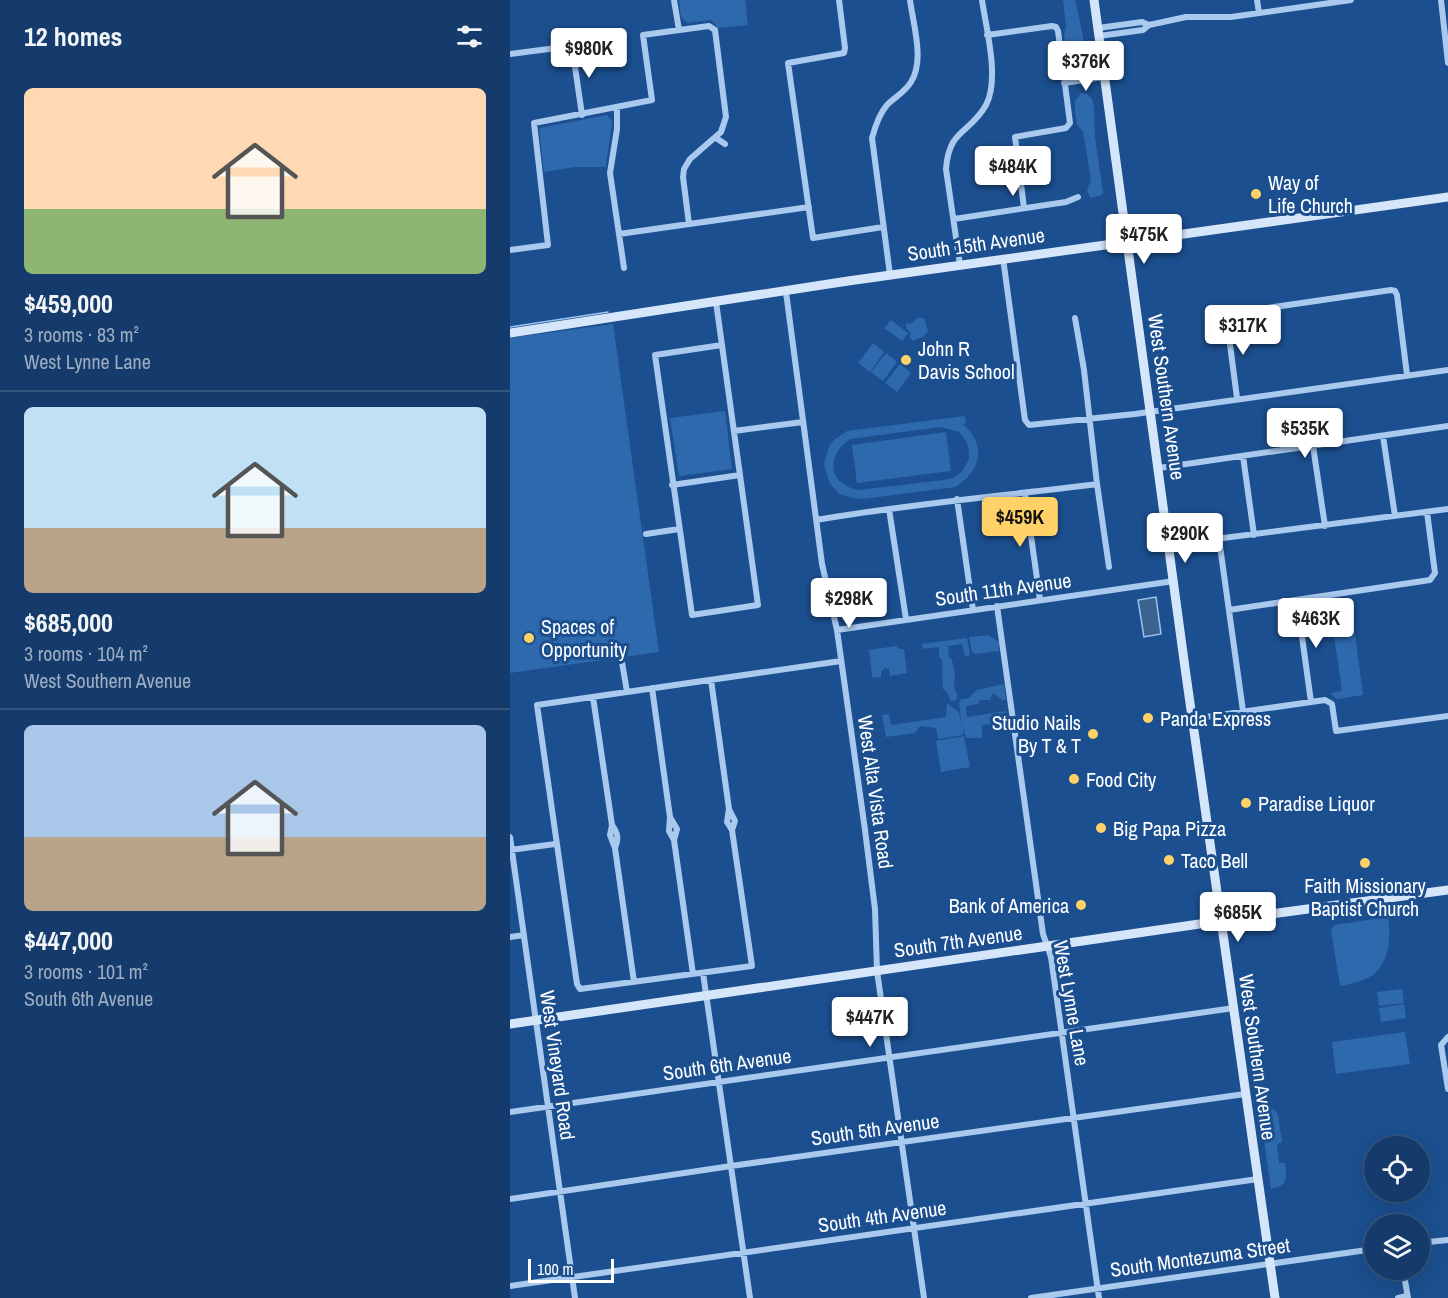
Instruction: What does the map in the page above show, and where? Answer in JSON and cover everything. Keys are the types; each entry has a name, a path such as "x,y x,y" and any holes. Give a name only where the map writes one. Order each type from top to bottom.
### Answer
{"main road":[{"name":"West Southern Avenue","path":"1094,0 1192,719 1275,1298"},
{"name":"South 15th Avenue","path":"510,333 1003,258 1448,197"},
{"name":"South 7th Avenue","path":"510,1024 1221,921 1448,891"}],"street":[{"path":"674,0 679,30"},
{"path":"839,0 846,48 844,53 788,63 813,238 883,227"},
{"path":"890,275 872,138 878,119 887,106 911,83 916,69 916,45 910,0"},
{"path":"960,265 946,170 947,156 957,136 978,116 989,96 991,73 982,0"},
{"path":"1257,0 1259,13"},
{"path":"1098,32 1129,32 1186,17 1221,18 1351,0"},
{"path":"1441,0 1448,63"},
{"path":"1098,32 1142,22 1149,25"},
{"path":"1128,24 1129,32"},
{"path":"510,250 548,245 534,123 652,100 643,35 712,27 726,117 722,132 690,159 684,169 689,224"},
{"path":"987,35 1056,27 1069,126 1016,137 1024,208"},
{"path":"510,54 572,46 582,115"},
{"path":"1064,83 1104,76"},
{"path":"617,107 617,129 610,173 624,268"},
{"path":"716,138 725,144"},
{"path":"954,219 1066,202 1078,197"},
{"path":"619,234 809,207"},
{"path":"1003,258 1027,424 1033,426 1448,370"},
{"path":"1237,398 1226,314 1395,291 1407,375"},
{"name":"West Alta Vista Road","path":"786,292 816,520 826,586 837,630 875,909 877,971 924,1298"},
{"path":"716,302 722,345 734,431 758,605 692,615 655,355 722,345"},
{"path":"1075,318 1079,331 1109,567"},
{"path":"734,431 803,422"},
{"path":"1159,468 1448,426"},
{"path":"1383,436 1395,516"},
{"path":"1313,446 1324,526"},
{"path":"1243,456 1254,535"},
{"path":"672,484 740,475"},
{"path":"816,520 957,500 1097,484"},
{"path":"1025,493 1040,600"},
{"path":"957,500 973,610"},
{"path":"1169,545 1448,509"},
{"path":"890,510 906,619"},
{"path":"1229,610 1424,582 1433,577 1435,568 1427,512"},
{"path":"646,534 679,529"},
{"path":"1219,539 1243,711"},
{"name":"South 11th Avenue","path":"837,630 1174,581"},
{"path":"1297,600 1311,702"},
{"name":"West Lynne Lane","path":"997,606 1046,946 1051,957 1099,1298"},
{"path":"711,680 729,809 727,822 732,830 752,966 580,989 577,984 555,844 537,705 841,661"},
{"path":"622,662 627,692"},
{"path":"652,688 670,817 669,831 674,840 693,974"},
{"path":"593,697 612,825 610,835 615,848 634,982"},
{"path":"1192,719 1325,700 1331,702 1334,708 1336,730 1448,716"},
{"name":"West Vineyard Road","path":"510,837 575,1298"},
{"path":"511,850 555,844"},
{"path":"510,937 524,935"},
{"path":"703,973 750,1298"},
{"name":"South 6th Avenue","path":"510,1112 1234,1008"},
{"path":"1446,1039 1441,1044 1448,1089"},
{"name":"South 5th Avenue","path":"510,1199 1245,1094"},
{"name":"South 4th Avenue","path":"510,1286 1258,1179"},
{"path":"1430,1242 1448,1240"},
{"name":"South Montezuma Street","path":"1031,1298 1364,1250"},
{"path":"1398,1298 1407,1297 1405,1280"}],"shaded area":[{"path":"679,0 745,0 748,25 718,28 711,20 687,23 681,17"},
{"path":"1063,0 1075,0 1085,55 1084,60 1078,63 1072,61 1066,47"},
{"path":"1081,93 1087,94 1092,99 1094,108 1095,137 1103,192 1102,195 1090,198 1087,190 1091,180 1083,131 1077,125 1075,110 1075,101"},
{"path":"607,115 612,121 606,167 575,167 544,172 539,128"},
{"path":"917,318 924,318 928,331 924,336 913,341 905,324 912,323"},
{"path":"891,320 908,333 902,341 884,328"},
{"path":"613,324 659,652 510,673 510,338"},
{"path":"873,343 884,352 870,372 858,363"},
{"path":"886,353 897,362 883,381 871,372"},
{"path":"900,364 911,373 897,392 885,383"},
{"path":"725,411 732,469 679,476 670,418"},
{"path":"965,416 966,423 963,424 976,441 978,458 971,474 955,487 863,499 853,498 839,494 829,482 824,464 829,446 847,431","holes":["941,427 959,432 966,441 969,459 962,472 952,478 859,490 841,483 836,476 834,461 837,453 850,439"]},
{"path":"946,432 951,471 857,483 852,445"},
{"path":"1156,597 1161,634 1144,637 1138,600"},
{"path":"1341,599 1346,627 1354,626 1363,695 1337,699 1330,693 1342,691 1329,601"},
{"path":"988,635 999,642 999,651 975,654 972,652 969,637"},
{"path":"967,638 970,655 965,656 962,644 948,646 955,675 954,687 958,696 956,700 951,701 943,689 939,647 923,649 922,644"},
{"path":"896,646 904,649 907,673 890,676 889,669 885,666 881,671 881,677 872,677 869,650"},
{"path":"1004,684 1006,700 1002,700 993,693 990,700 980,700 978,704 966,706 967,717 1006,711 1008,723 982,725 982,738 966,738 963,728 963,735 938,739 936,728 920,726 915,733 886,737 882,715 889,714 891,725 946,717 947,703 959,712 962,728 959,703 961,699 969,698 977,690"},
{"path":"964,736 970,767 941,772 936,741"},
{"path":"1388,917 1387,953 1381,966 1368,978 1340,986 1331,930 1334,925"},
{"path":"1402,989 1404,1003 1379,1006 1377,992"},
{"path":"1404,1004 1406,1018 1381,1022 1379,1008"},
{"path":"1405,1032 1410,1064 1336,1074 1332,1042"},
{"path":"1259,1106 1268,1106 1278,1115 1282,1142 1277,1144 1279,1163 1285,1163 1286,1173 1285,1181 1277,1188 1271,1189"}],"waterway":[{"path":"510,327 608,312"}],"place":[{"name":"Way of Life Church","path":"1256,194"},
{"name":"John R Davis School","path":"906,360"},
{"name":"Spaces of Opportunity","path":"529,638"},
{"name":"Panda Express","path":"1148,718"},
{"name":"Studio Nails By T & T","path":"1093,734"},
{"name":"Food City","path":"1074,779"},
{"name":"Paradise Liquor","path":"1246,803"},
{"name":"Big Papa Pizza","path":"1101,828"},
{"name":"Taco Bell","path":"1169,860"},
{"name":"Faith Missionary Baptist Church","path":"1365,863"},
{"name":"Bank of America","path":"1081,905"}]}
